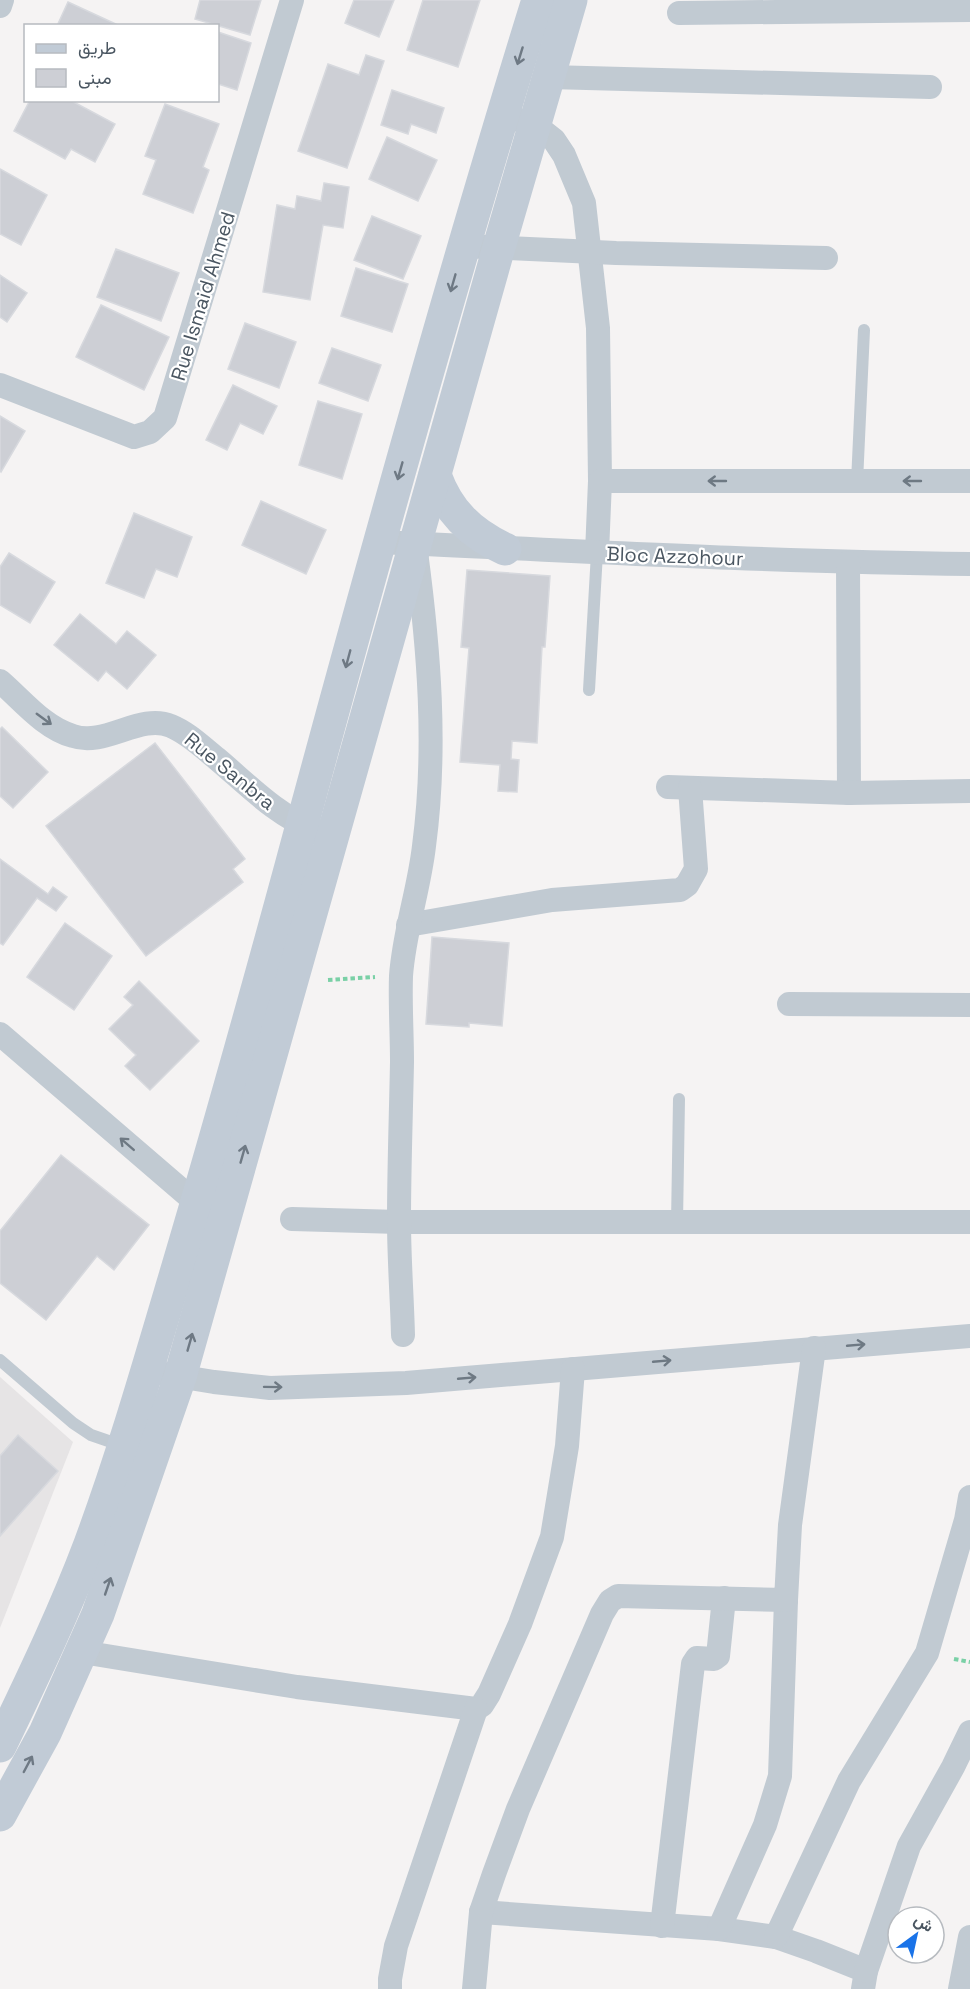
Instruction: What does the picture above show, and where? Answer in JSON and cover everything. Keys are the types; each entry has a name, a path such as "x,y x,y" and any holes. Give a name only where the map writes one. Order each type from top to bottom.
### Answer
{"main road":[{"path":"0,1746 55,1630 88,1548 148,1371 234,1075 380,542 464,246 538,0"},
{"path":"0,1815 45,1733 98,1614 180,1377 571,0"},
{"path":"435,475 444,497 459,519 473,531 506,549"}],"street":[{"path":"0,6 2,0"},
{"name":"Rue Ismaid Ahmed","path":"0,385 134,437 150,432 165,418 292,0"},
{"path":"679,13 970,10"},
{"path":"549,77 930,87"},
{"path":"502,115 535,125 554,140 564,155 584,203 598,328 600,481 597,553"},
{"path":"464,246 826,258"},
{"path":"600,481 970,481"},
{"name":"Bloc Azzohour","path":"380,542 848,563 970,564"},
{"path":"403,1335 399,1222 401,976 408,925 425,838 428,811 430,721 429,667 415,544"},
{"path":"848,563 849,793"},
{"name":"Rue Sanbra","path":"0,681 40,717 72,736 90,740 153,723 168,725 189,735 276,809 302,825 333,837"},
{"path":"408,925 552,900 680,890 687,885 696,869 679,788 849,793 970,791"},
{"path":"789,1004 970,1005"},
{"path":"0,1034 222,1225"},
{"path":"292,1219 399,1222 970,1222"},
{"path":"148,1371 214,1383 270,1388 406,1383 970,1336"},
{"path":"719,1929 765,1825 780,1776 790,1525 814,1348"},
{"path":"390,1989 396,1946 476,1710 489,1694 520,1624 552,1537 567,1446 573,1369"},
{"path":"776,1937 849,1781 927,1653 966,1520 970,1497"},
{"path":"474,1989 481,1912 518,1809 602,1614 610,1601 618,1596 786,1600"},
{"path":"662,1926 693,1664 697,1658 714,1659 718,1656 724,1598"},
{"path":"82,1652 297,1687 476,1710"},
{"path":"481,1912 719,1929 776,1937 816,1950 864,1980 909,1846 954,1767 970,1732"},
{"path":"960,1989 970,1937"}],"lane":[{"path":"857,482 864,330"},
{"path":"589,690 597,553"},
{"path":"677,1223 679,1100"},
{"path":"0,1360 73,1423 91,1435 124,1446"}],"path":[{"path":"328,980 401,976"}],"shaded area":[{"path":"0,1377 73,1442 0,1628"}],"building":[{"path":"200,0 261,0 250,35 219,26 219,24 195,19"},
{"path":"354,0 394,0 379,37 345,23"},
{"path":"423,0 480,0 458,67 407,50"},
{"path":"68,2 116,24 58,24"},
{"path":"219,32 251,43 237,90 219,84"},
{"path":"366,55 384,61 347,168 298,151 328,64 359,75"},
{"path":"392,90 444,108 436,133 411,124 408,134 381,125"},
{"path":"29,102 74,102 115,124 95,162 71,149 65,159 14,131"},
{"path":"165,104 219,124 203,167 209,170 193,213 143,194 156,160 145,156"},
{"path":"387,137 437,160 418,201 369,179"},
{"path":"0,169 47,195 21,245 0,234"},
{"path":"324,183 349,187 343,228 323,225 310,300 263,292 277,205 295,209 297,196 321,201"},
{"path":"372,216 421,236 403,279 354,260"},
{"path":"116,249 179,273 161,321 97,297"},
{"path":"356,268 408,284 392,332 341,316"},
{"path":"0,275 27,293 7,322 0,317"},
{"path":"101,305 169,337 144,390 76,357"},
{"path":"245,323 296,342 279,388 228,369"},
{"path":"332,348 381,365 368,401 319,383"},
{"path":"233,385 277,406 263,434 240,423 227,450 206,440"},
{"path":"318,401 362,414 342,479 299,465"},
{"path":"0,416 25,431 1,472 0,471"},
{"path":"261,501 326,530 306,574 242,545"},
{"path":"134,513 192,537 177,577 156,569 144,598 106,583"},
{"path":"9,553 55,582 30,623 0,605 0,567"},
{"path":"467,570 550,576 545,647 542,647 537,743 512,741 511,759 519,760 517,792 498,791 500,765 460,762 469,648 461,647"},
{"path":"80,614 116,644 127,631 156,655 127,689 106,671 98,681 54,645"},
{"path":"2,727 48,772 13,808 0,796 0,729"},
{"path":"155,743 245,859 233,869 243,882 146,956 46,826"},
{"path":"0,859 48,894 53,887 67,897 56,911 37,898 3,945 0,943"},
{"path":"65,923 112,956 74,1010 27,977"},
{"path":"432,937 509,943 502,1026 469,1023 469,1027 426,1024"},
{"path":"139,981 199,1041 150,1090 125,1066 136,1055 109,1029 133,1005 124,997"},
{"path":"61,1155 149,1225 114,1270 97,1256 46,1320 0,1283 0,1231"},
{"path":"18,1435 58,1471 0,1536 0,1456"}]}
